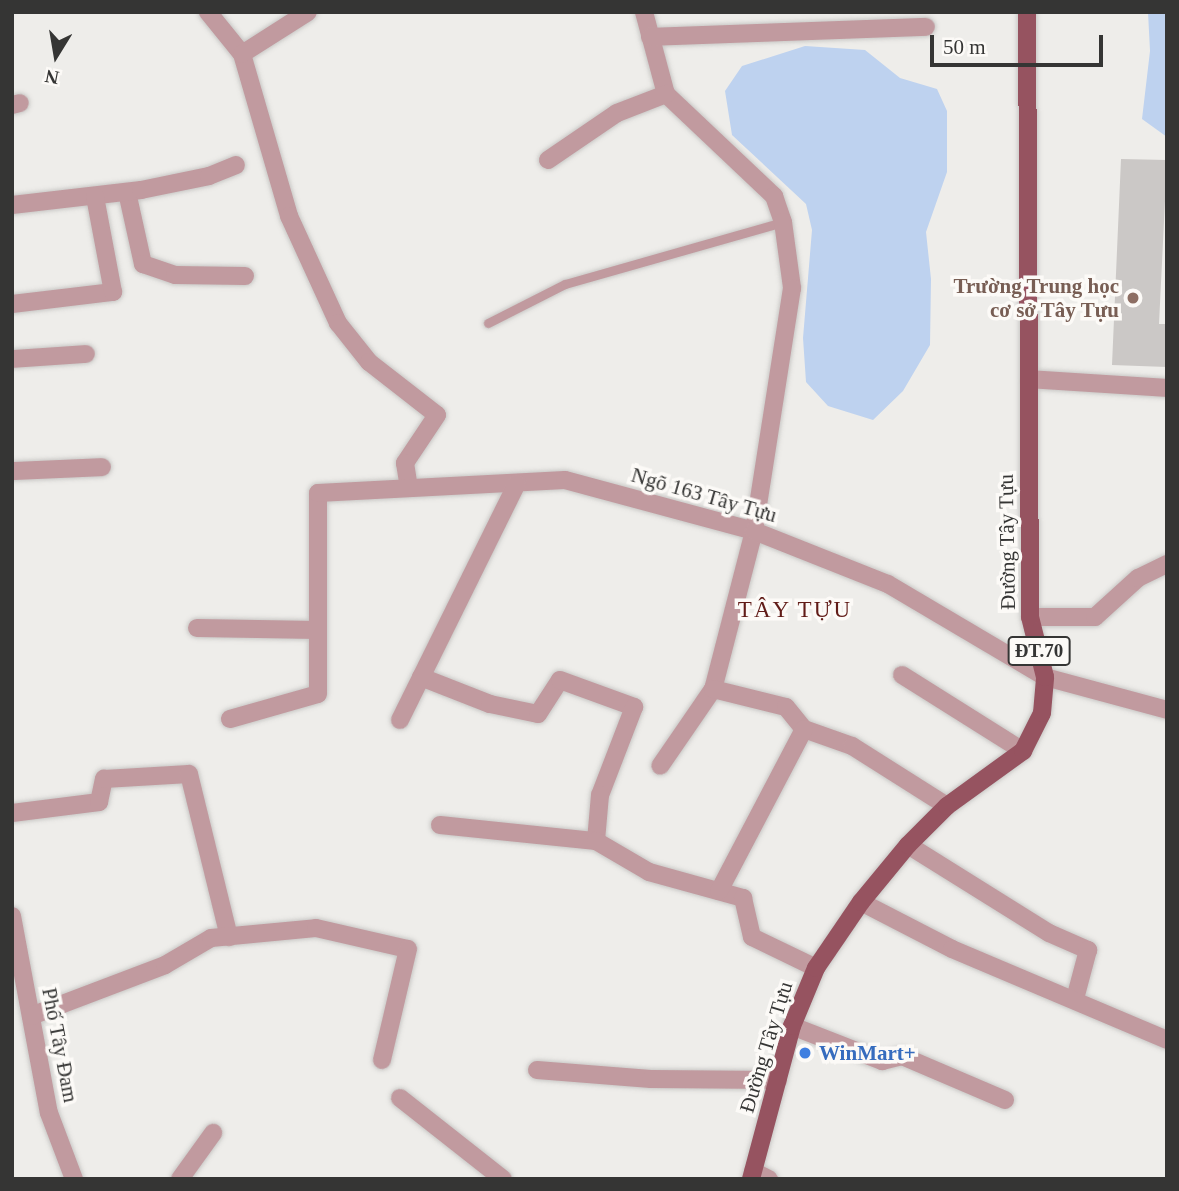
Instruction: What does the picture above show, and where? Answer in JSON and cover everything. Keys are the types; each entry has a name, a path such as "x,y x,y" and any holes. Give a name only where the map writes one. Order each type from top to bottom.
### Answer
{"main road":[{"name":"Đường Tây Tựu","path":"758,1176 792,1027 816,968 861,902 908,845 947,806 1023,751 1042,713 1045,677 1030,617 1027,12"}],"street":[{"path":"208,12 242,54 289,216 338,323 369,362 437,415 405,463 409,488"},
{"path":"644,12 666,94 774,196 783,222 792,288 754,531 713,689 660,766"},
{"path":"242,54 303,13"},
{"path":"650,37 926,27"},
{"path":"548,160 617,113 666,94"},
{"path":"12,205 127,192 209,176 236,164"},
{"path":"127,192 143,264 175,275 244,276"},
{"path":"12,304 113,292 95,197"},
{"path":"12,359 86,354"},
{"path":"1029,379 1167,388"},
{"path":"12,471 102,467"},
{"name":"Ngõ 163 Tây Tựu","path":"318,630 318,493 565,480 754,531 888,584 1045,677 1167,710"},
{"path":"400,720 517,483"},
{"path":"1030,617 1095,617 1138,578 1167,564"},
{"path":"197,628 318,630 318,694 230,719"},
{"path":"902,675 1023,751"},
{"path":"421,677 490,704 538,714 560,680 634,707 600,795 596,841"},
{"path":"713,689 786,707 804,729 852,746 947,806"},
{"path":"719,891 804,729"},
{"path":"12,813 99,802 104,779 189,774 229,937"},
{"path":"440,825 596,841 649,872 743,898 752,937 816,968"},
{"path":"908,845 1049,933 1088,950 1075,999"},
{"path":"861,902 952,949 1167,1040"},
{"name":"Phố Tây Đam","path":"12,916 49,1113 74,1179"},
{"path":"31,1016 165,965 211,938 316,928 408,949 382,1060"},
{"path":"792,1027 882,1061 902,1056 1005,1101"},
{"path":"537,1070 651,1079 778,1080"},
{"path":"400,1098 503,1179"},
{"path":"180,1179 213,1133"}],"lane":[{"path":"488,323 565,284 783,222"}],"water":[{"path":"1148,12 1167,12 1167,137 1142,119 1150,51"},
{"path":"805,46 865,50 900,78 937,89 947,111 947,172 926,232 931,279 930,345 903,391 873,420 828,406 806,382 803,338 812,230 806,204 732,135 725,91 742,66"}],"building":[{"path":"1121,159 1167,160 1159,324 1167,324 1167,367 1112,365"}],"place":[{"name":"Trường Trung học cơ sở Tây Tựu","path":"1133,298"},
{"name":"WinMart+","path":"805,1053"}],"district":[{"name":"TÂY TỰU","path":"795,610"}]}
